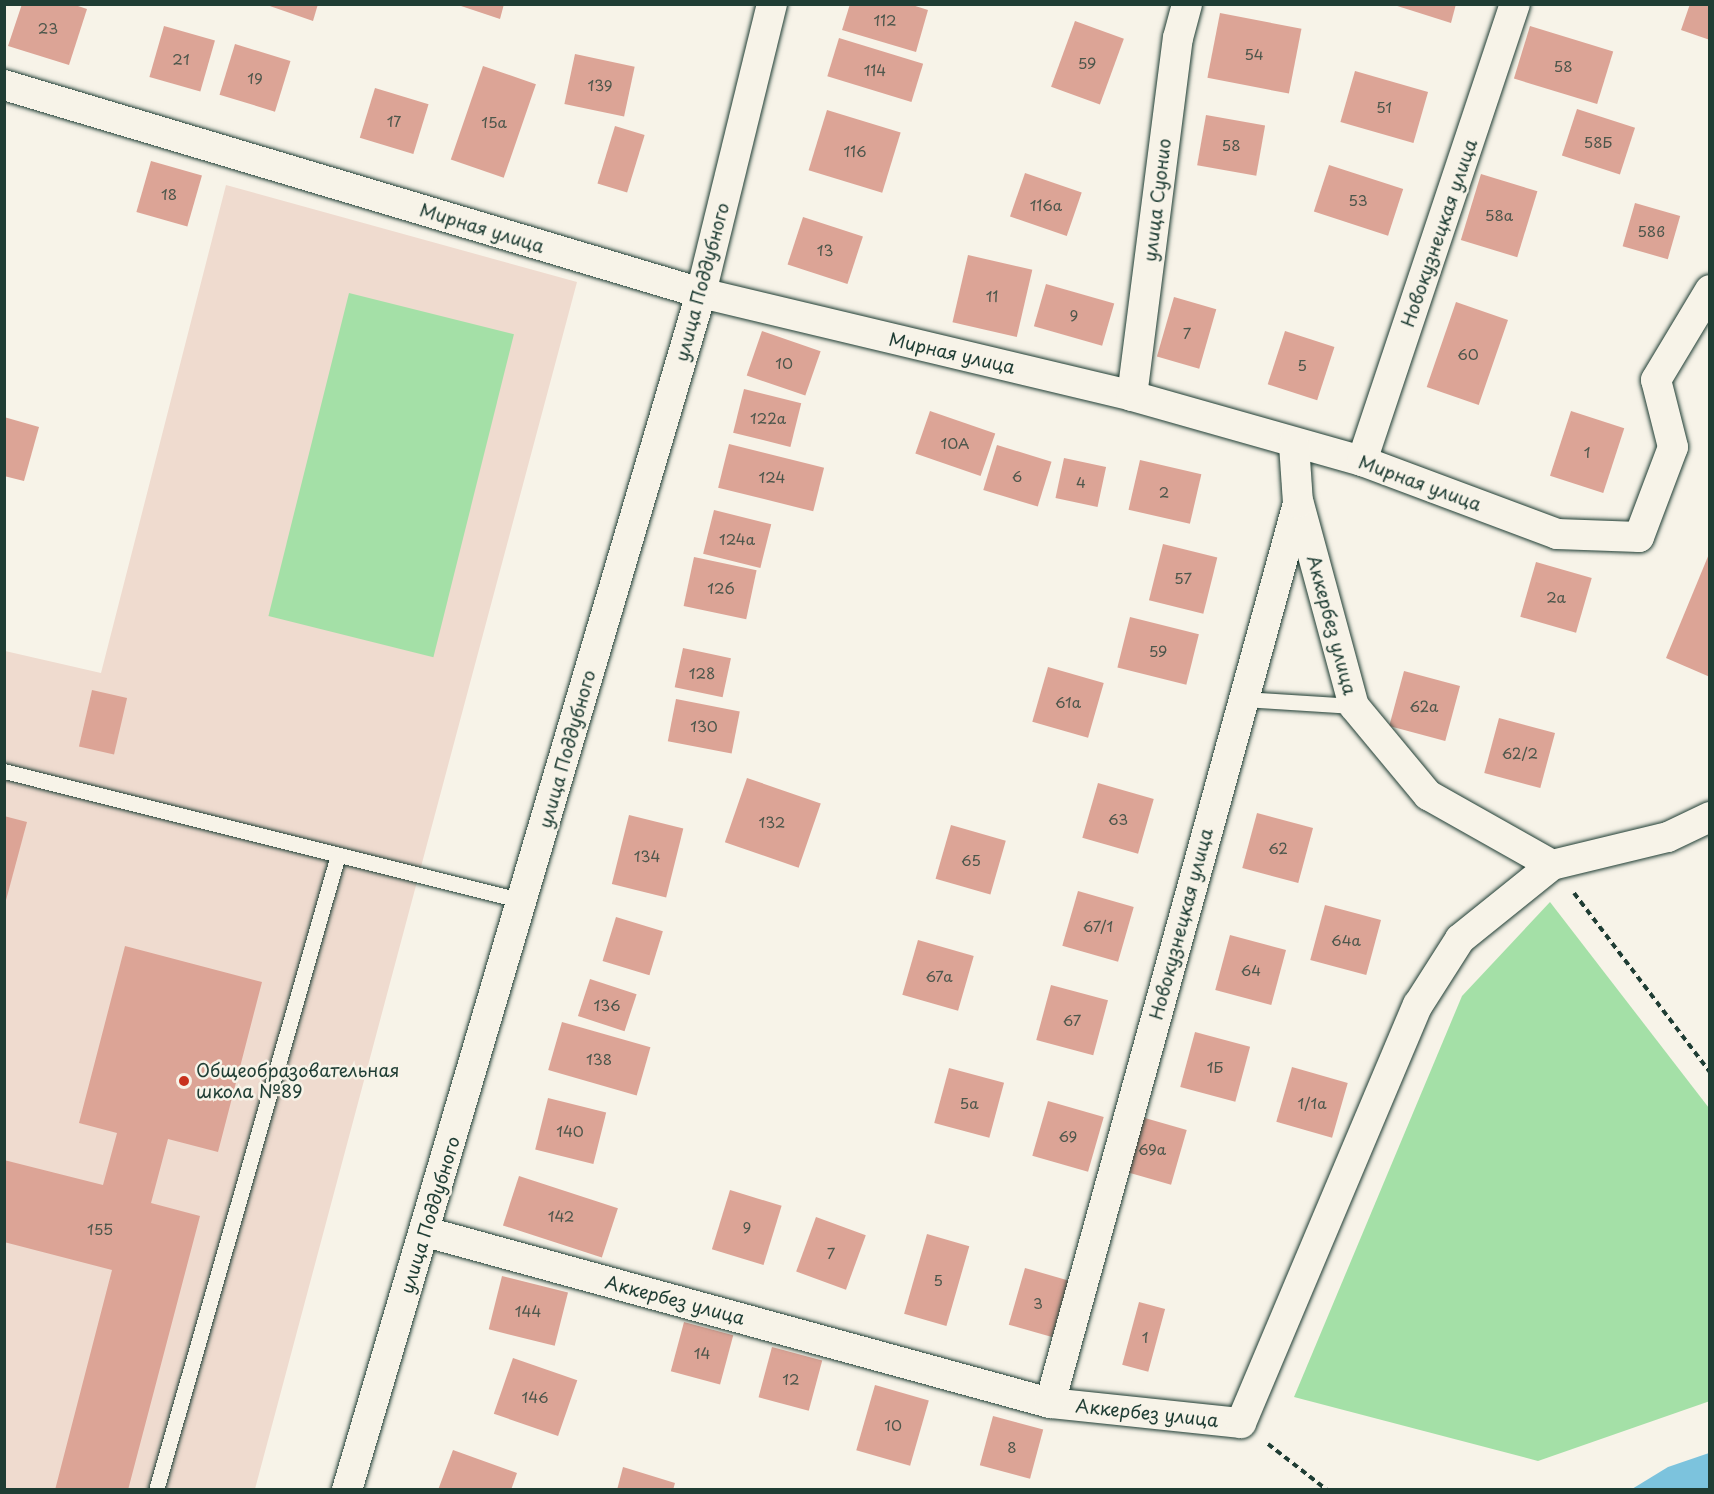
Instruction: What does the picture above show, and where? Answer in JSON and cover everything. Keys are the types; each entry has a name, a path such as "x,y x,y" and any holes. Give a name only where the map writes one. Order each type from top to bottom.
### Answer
{"street":[{"name":"улица Поддубного","path":"347,1490 426,1232 701,293 772,4"},
{"name":"улица Суонио","path":"1132,396 1178,38 1187,4"},
{"name":"Новокузнецкая улица","path":"1362,461 1515,4"},
{"name":"Мирная улица","path":"4,85 701,293 1132,396 1294,444 1362,461 1557,534 1639,537 1673,447 1656,380 1710,290"},
{"name":"Новокузнецкая улица","path":"1050,1403 1298,503 1294,444"},
{"name":"Аккербез улица","path":"1298,503 1354,706 1428,795 1552,865"},
{"name":"Аккербез улица","path":"426,1232 1050,1403 1241,1423 1418,1005 1460,939 1552,865 1668,837 1710,817"}],"lane":[{"path":"1243,699 1354,706"},
{"path":"4,771 523,901"},
{"path":"156,1490 338,855"}],"path":[{"path":"1552,865 1710,1072"},
{"path":"1241,1423 1327,1490"}],"shaded area":[{"name":"Общеобразовательная школа №89","path":"226,185 577,282 255,1489 5,1490 5,651 101,673"}],"green space":[{"path":"349,293 514,334 433,657 268,616"},
{"path":"1550,902 1709,1108 1710,1401 1538,1461 1294,1397 1462,996"}],"water":[{"path":"1709,1453 1709,1489 1632,1489 1668,1467"}],"building":[{"path":"22,4 72,4 87,9 69,65 8,46"},
{"path":"264,4 318,4 313,21"},
{"path":"455,4 504,4 500,19"},
{"path":"850,4 909,4 928,10 916,52 842,30"},
{"path":"1391,4 1456,4 1451,23"},
{"path":"1690,4 1710,4 1710,40 1681,30"},
{"path":"1220,13 1301,29 1289,94 1207,78"},
{"path":"1075,21 1124,39 1100,105 1051,87"},
{"path":"164,26 215,41 200,92 149,77"},
{"path":"1530,26 1613,51 1597,104 1514,79"},
{"path":"839,38 923,64 911,102 827,76"},
{"path":"235,44 290,61 275,112 220,95"},
{"path":"575,54 635,67 624,117 564,104"},
{"path":"483,66 536,84 504,178 451,160"},
{"path":"1355,71 1428,92 1413,143 1340,122"},
{"path":"375,88 429,104 413,154 360,138"},
{"path":"1577,109 1635,128 1620,174 1562,156"},
{"path":"827,110 901,133 882,193 809,170"},
{"path":"1206,115 1265,125 1256,176 1197,165"},
{"path":"615,126 645,135 627,192 597,183"},
{"path":"151,161 202,176 187,227 136,212"},
{"path":"1329,165 1403,189 1388,236 1314,212"},
{"path":"1025,173 1082,193 1067,236 1010,216"},
{"path":"1481,174 1537,191 1517,257 1461,240"},
{"path":"1635,203 1680,216 1668,259 1623,246"},
{"path":"803,217 863,236 847,284 788,265"},
{"path":"968,255 1032,270 1017,337 952,322"},
{"path":"1046,284 1114,304 1102,346 1034,326"},
{"path":"1174,297 1216,309 1199,369 1157,357"},
{"path":"1456,302 1508,320 1479,405 1427,387"},
{"path":"762,331 821,351 805,396 747,375"},
{"path":"1285,331 1334,347 1317,400 1268,384"},
{"path":"744,389 801,403 790,447 733,433"},
{"path":"930,411 995,433 981,476 915,454"},
{"path":"1571,411 1624,428 1603,493 1550,476"},
{"path":"4,417 39,427 24,481 4,476"},
{"path":"729,444 824,468 813,511 718,488"},
{"path":"997,445 1052,462 1038,507 983,490"},
{"path":"1064,458 1106,467 1098,507 1055,498"},
{"path":"1140,460 1201,474 1190,524 1129,510"},
{"path":"714,510 771,524 760,568 703,554"},
{"path":"1163,544 1217,558 1203,614 1149,600"},
{"path":"1710,554 1710,677 1666,658"},
{"path":"694,557 757,570 746,619 684,606"},
{"path":"1536,562 1592,578 1576,633 1520,617"},
{"path":"1130,617 1199,634 1186,685 1117,667"},
{"path":"683,648 731,658 723,697 675,687"},
{"path":"1048,667 1104,683 1088,738 1032,722"},
{"path":"1404,671 1460,686 1445,741 1389,726"},
{"path":"92,690 127,698 114,755 79,747"},
{"path":"676,699 740,711 732,754 668,741"},
{"path":"1499,718 1555,733 1540,788 1484,773"},
{"path":"747,778 821,803 799,868 725,842"},
{"path":"1098,783 1154,799 1138,854 1082,838"},
{"path":"1257,813 1313,828 1298,883 1242,868"},
{"path":"629,815 683,829 666,897 612,884"},
{"path":"4,816 27,822 5,904 4,904"},
{"path":"951,825 1006,841 990,895 936,879"},
{"path":"1078,891 1134,907 1118,962 1062,946"},
{"path":"1325,905 1381,920 1366,975 1310,960"},
{"path":"616,917 663,931 649,975 603,961"},
{"path":"1230,935 1286,950 1271,1005 1215,990"},
{"path":"918,940 974,956 958,1011 902,995"},
{"path":"125,946 262,982 218,1152 168,1139 151,1203 200,1216 128,1490 55,1490 112,1270 4,1242 4,1160 103,1185 117,1133 79,1123"},
{"path":"590,979 637,994 625,1031 578,1016"},
{"path":"1051,985 1108,1000 1093,1055 1036,1040"},
{"path":"562,1022 650,1047 637,1095 548,1070"},
{"path":"1195,1032 1250,1047 1235,1102 1180,1087"},
{"path":"1292,1067 1348,1083 1332,1138 1276,1122"},
{"path":"949,1068 1004,1083 989,1138 934,1123"},
{"path":"548,1098 606,1113 593,1164 535,1149"},
{"path":"1048,1101 1104,1117 1088,1172 1032,1156"},
{"path":"1131,1114 1187,1130 1171,1185 1115,1169"},
{"path":"519,1176 618,1208 602,1258 503,1225"},
{"path":"730,1190 782,1206 764,1265 712,1249"},
{"path":"816,1217 866,1235 846,1290 796,1272"},
{"path":"927,1234 969,1246 946,1326 904,1314"},
{"path":"1025,1268 1068,1280 1052,1337 1009,1325"},
{"path":"502,1276 568,1292 555,1346 489,1329"},
{"path":"1139,1302 1165,1309 1148,1372 1122,1365"},
{"path":"684,1322 733,1335 720,1384 671,1371"},
{"path":"772,1347 822,1360 809,1411 759,1397"},
{"path":"513,1358 577,1380 558,1436 494,1414"},
{"path":"875,1385 929,1400 910,1466 856,1450"},
{"path":"993,1416 1043,1429 1030,1479 980,1465"},
{"path":"453,1450 517,1473 511,1490 438,1490"},
{"path":"623,1467 675,1483 673,1490 617,1490"}],"place":[{"name":"Общеобразовательная школа №89","path":"184,1081"}]}
